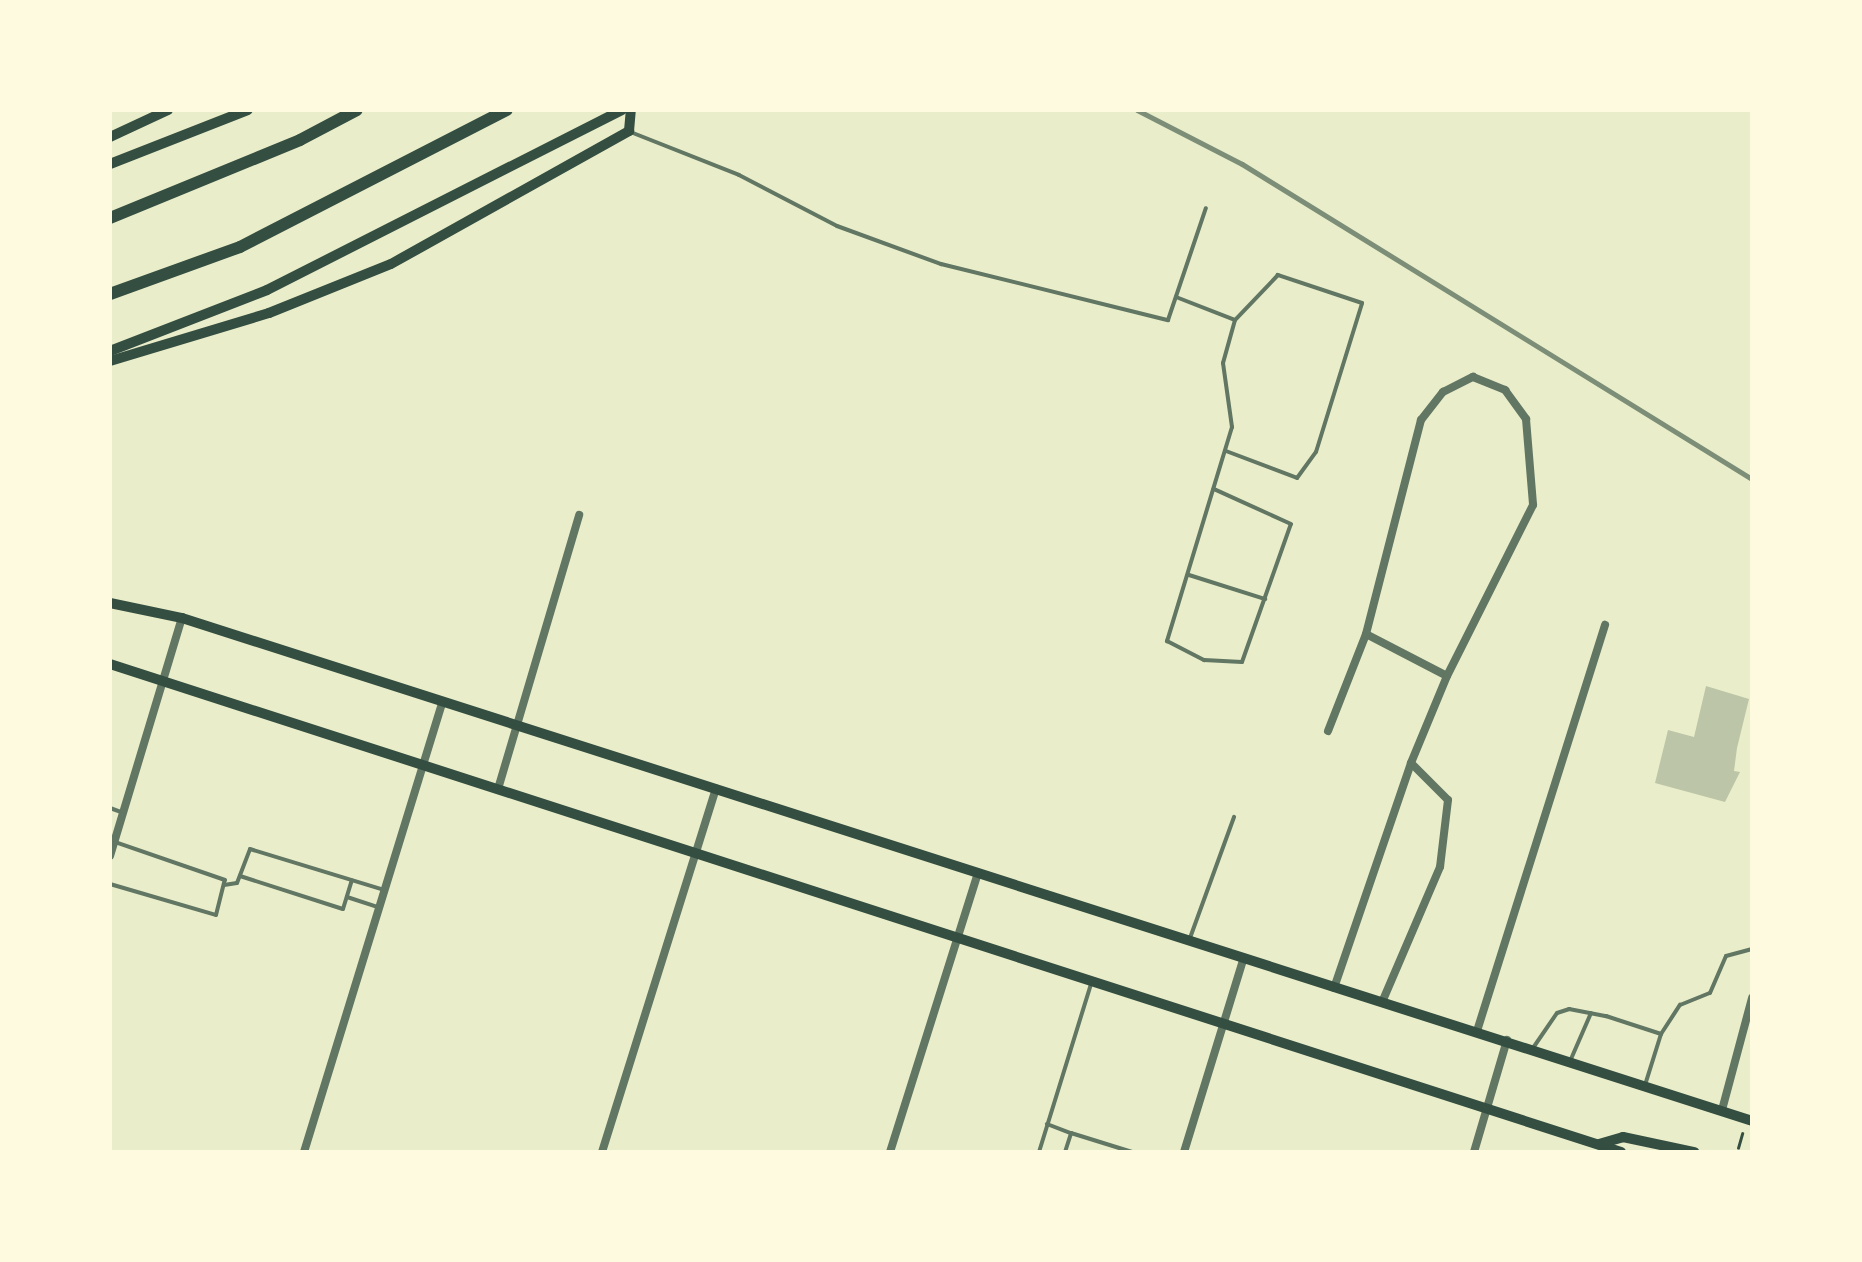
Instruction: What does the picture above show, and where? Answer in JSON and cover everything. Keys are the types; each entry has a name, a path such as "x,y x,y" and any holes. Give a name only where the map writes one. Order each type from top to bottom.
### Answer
{"highway":[{"path":"110,218 300,140 357,110"},
{"path":"110,294 240,247 508,110"}],"main road":[{"path":"110,136 168,110"},
{"path":"110,164 248,110"},
{"path":"110,351 267,290 622,110"},
{"path":"110,361 269,313 391,264 629,130 630,110"},
{"path":"110,602 182,618 1752,1121"},
{"path":"110,664 1621,1152"},
{"path":"1598,1144 1623,1136 1694,1152"}],"street":[{"path":"1328,731 1366,634 1421,420 1443,392 1474,378 1505,390 1526,419 1533,504 1447,676 1411,763 1334,988"},
{"path":"498,789 513,724 579,515"},
{"path":"110,856 182,618"},
{"path":"1477,1031 1605,625"},
{"path":"1366,634 1447,676"},
{"path":"304,1152 442,704"},
{"path":"1382,1002 1440,867 1448,800 1411,763"},
{"path":"602,1152 716,788"},
{"path":"890,1152 978,873"},
{"path":"1184,1152 1242,960"},
{"path":"1722,1110 1752,998"},
{"path":"1474,1152 1507,1040"}],"lane":[{"path":"629,130 739,175 837,226 941,264 1168,320 1206,208"},
{"path":"1214,489 1291,524 1242,662 1204,660 1168,641 1232,427 1224,362 1235,320 1278,275 1362,303 1316,452 1297,478 1226,450"},
{"path":"1176,297 1235,320"},
{"path":"1189,575 1266,599"},
{"path":"110,808 124,812"},
{"path":"1188,942 1234,817"},
{"path":"110,884 216,915 225,880 114,842"},
{"path":"224,885 240,876 250,848 386,890"},
{"path":"240,876 343,910 352,880"},
{"path":"346,897 380,908"},
{"path":"1646,1085 1661,1034 1680,1005 1710,993 1726,956 1752,949"},
{"path":"1038,1152 1092,980"},
{"path":"1533,1048 1557,1013 1591,1012 1661,1034"},
{"path":"1570,1060 1591,1012"},
{"path":"1048,1124 1132,1152"},
{"path":"1065,1152 1071,1133"}],"path":[{"path":"1738,1148 1742,1132"}],"building":[{"path":"1706,686 1749,699 1734,771 1740,772 1725,802 1655,783 1668,730 1694,737"}],"railway":[{"path":"1137,110 1242,164 1752,479"}]}
